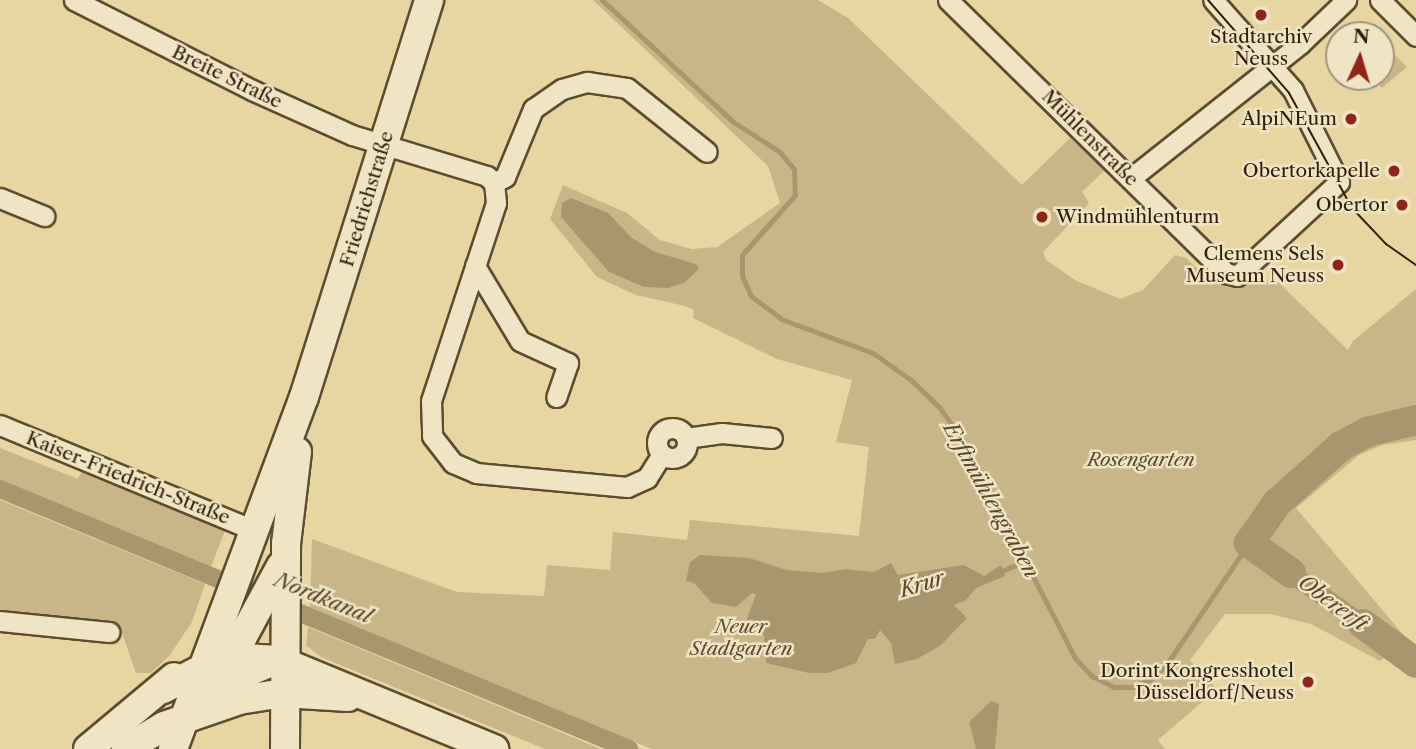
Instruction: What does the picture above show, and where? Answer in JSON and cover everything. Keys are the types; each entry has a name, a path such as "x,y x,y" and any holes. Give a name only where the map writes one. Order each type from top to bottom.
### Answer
{"main road":[{"name":"Friedrichstraße","path":"248,606 267,556 304,397 429,0"},
{"path":"132,739 213,706 241,670 248,606 267,556"},
{"path":"248,606 241,670 284,736"},
{"path":"248,606 200,646 241,670 312,692 372,698"},
{"path":"173,749 187,717 241,670 248,606"},
{"path":"112,749 241,670"},
{"path":"88,749 241,670 372,698 494,749"}],"street":[{"name":"Breite Straße","path":"74,0 252,90 384,144 487,176 494,183"},
{"name":"Mühlenstraße","path":"948,0 1231,275 1242,273 1339,182 1308,117 1274,64"},
{"path":"1213,0 1274,64"},
{"path":"1131,178 1274,64 1346,0"},
{"path":"1380,0 1416,36"},
{"path":"707,152 626,88 587,82 562,89 533,109 505,177 494,183 496,203 431,401 432,436 446,457 476,473 628,487 647,478 662,454 657,445 661,432 677,429 686,438 722,433 772,438"},
{"path":"0,198 44,216"},
{"path":"475,266 520,341 568,363 556,397"},
{"name":"Kaiser-Friedrich-Straße","path":"0,425 267,556"},
{"path":"0,621 109,632"}],"green space":[{"name":"Rosengarten","path":"593,0 818,0 848,18 1022,185 1070,138 1105,170 1082,192 1089,203 1043,252 1046,260 1075,280 1120,299 1143,290 1175,255 1186,258 1210,281 1217,273 1256,283 1274,278 1348,350 1353,341 1416,289 1416,440 1382,445 1359,455 1296,508 1407,639 1380,661 1311,624 1270,614 1225,614 1190,660 1217,689 1158,740 1165,749 652,749 310,608 312,539 457,592 544,596 547,565 610,570 613,532 687,540 690,520 859,536 869,447 836,442 852,380 777,359 693,318 694,310 636,295 597,277 550,219 563,185 627,213 660,240 692,249 717,247 780,203 768,166"},
{"path":"1395,55 1407,67 1395,77"},
{"path":"0,448 78,479 83,469 226,528 211,567 0,480"},
{"path":"0,500 205,584 192,622 169,656 151,673 136,673 120,627 0,615"},
{"path":"308,627 601,749 545,749 321,657 306,645"}],"water":[{"path":"571,198 608,213 632,238 655,252 696,264 699,269 684,283 668,288 644,287 609,272 561,217 562,203"},
{"path":"1267,538 1276,551 1403,642 1389,654 1252,558"},
{"path":"700,555 749,558 786,570 823,573 845,569 874,572 891,563 898,575 964,565 984,576 1001,565 1005,576 976,588 966,600 954,605 967,618 941,645 917,659 895,664 891,643 880,630 875,639 868,639 856,663 828,673 809,673 766,663 764,635 746,622 756,594 752,593 736,607 712,603 694,583 686,581 690,562"},
{"path":"991,701 999,704 995,749 976,749 969,722"}],"waterway":[{"name":"Erftmühlengraben","path":"602,0 732,121 780,152 794,169 795,195 742,255 742,276 751,296 781,319 873,353 911,380 939,407 961,437 1075,658 1092,676 1114,687 1133,687 1151,679 1166,665 1249,543"},
{"name":"Erftmühlengraben","path":"1291,573 1249,543 1277,503 1341,446 1367,432 1416,420"},
{"name":"Nordkanal","path":"0,489 629,749"},
{"name":"Krur","path":"997,573 1025,561"},
{"name":"Obererft","path":"1363,624 1416,663"}],"tram line":[{"path":"1208,0 1289,93 1352,208 1386,244 1416,265"}],"place":[{"name":"Stadtarchiv Neuss","path":"1261,15"},
{"name":"AlpiNEum","path":"1351,119"},
{"name":"Obertorkapelle","path":"1394,171"},
{"name":"Obertor","path":"1402,205"},
{"name":"Windmühlenturm","path":"1042,217"},
{"name":"Clemens Sels Museum Neuss","path":"1338,265"},
{"name":"Dorint Kongresshotel Düsseldorf/Neuss","path":"1308,682"}],"park label":[{"name":"Neuer Stadtgarten","path":"741,638"}]}
